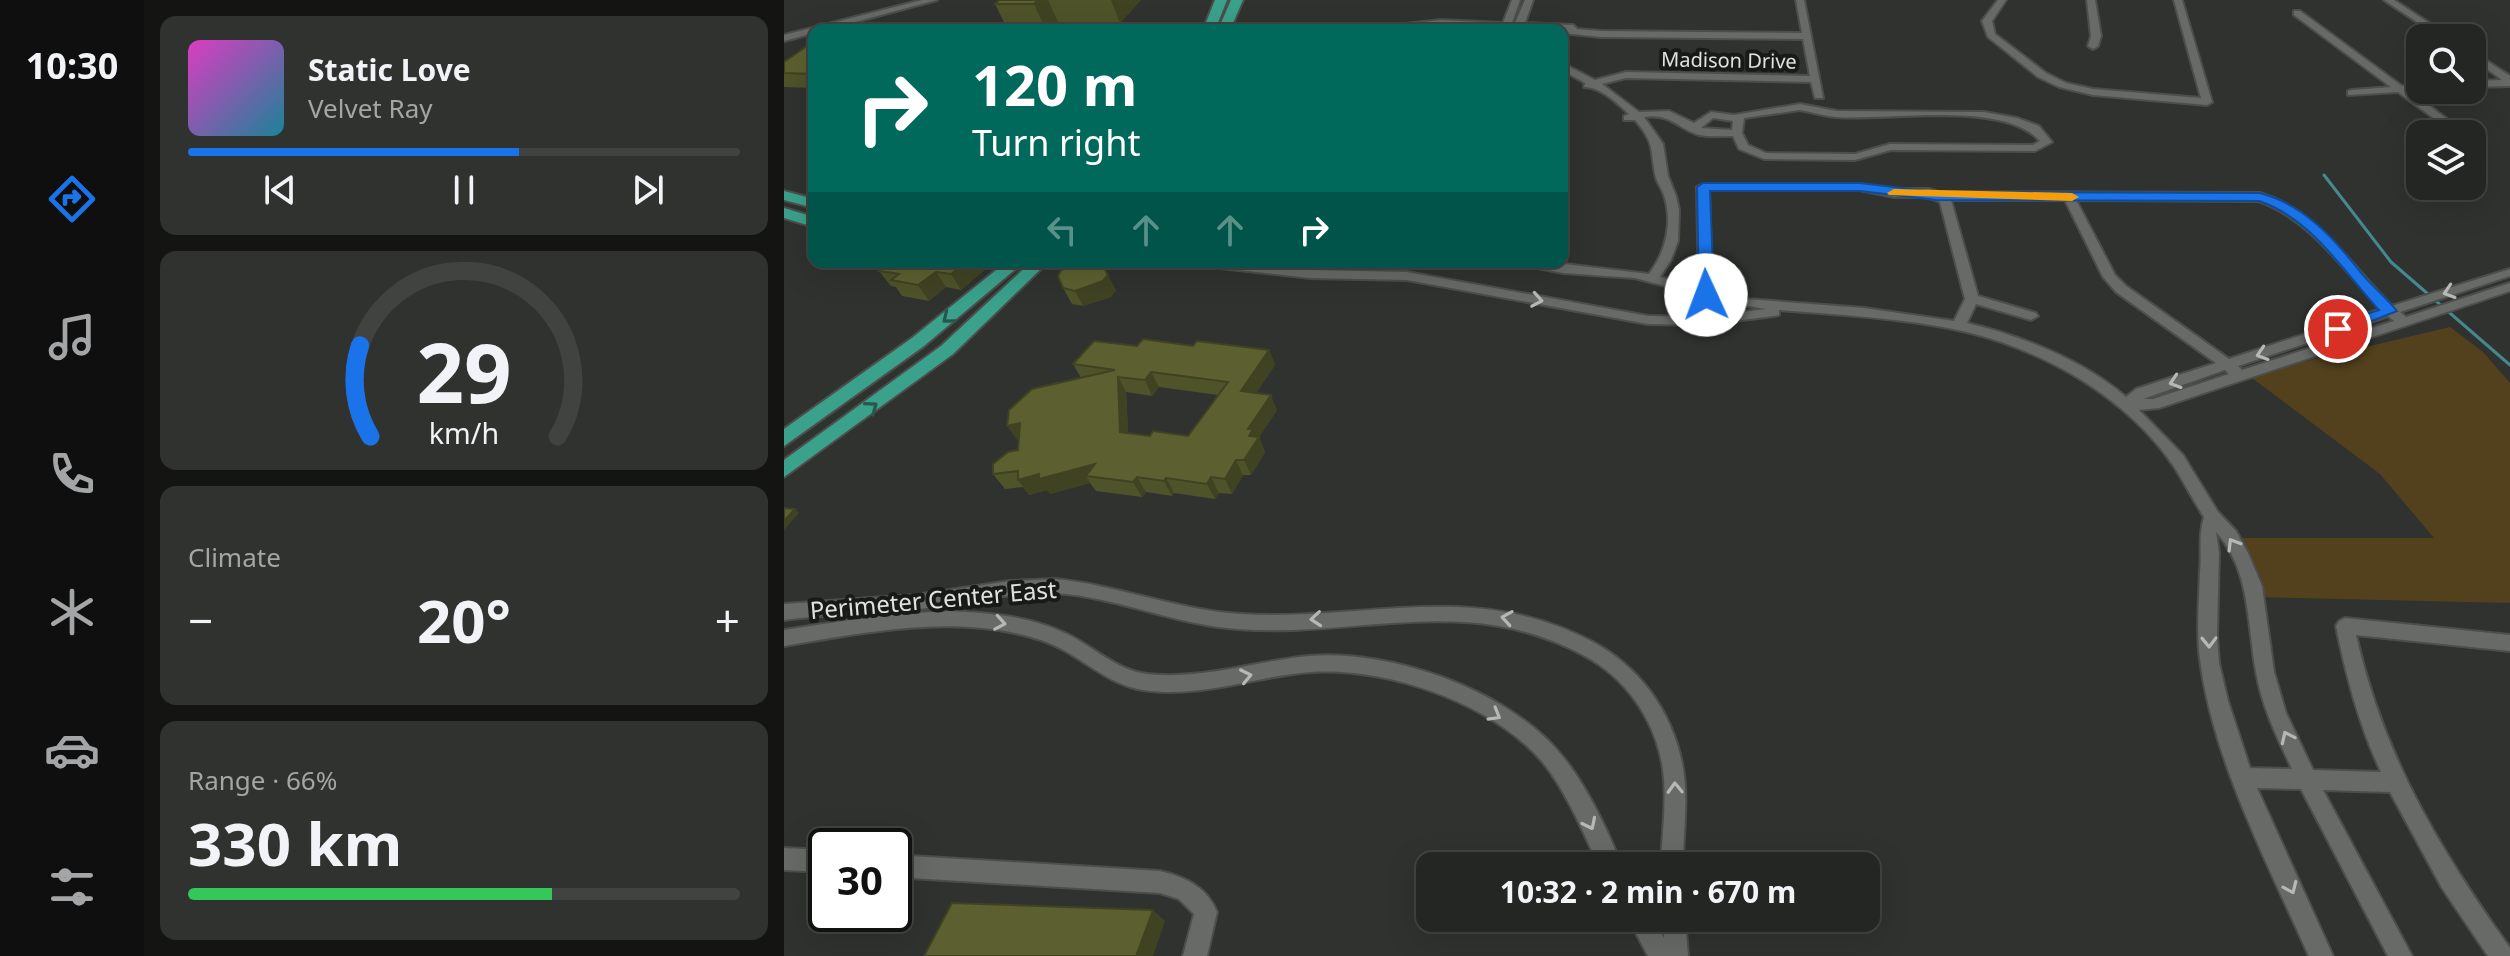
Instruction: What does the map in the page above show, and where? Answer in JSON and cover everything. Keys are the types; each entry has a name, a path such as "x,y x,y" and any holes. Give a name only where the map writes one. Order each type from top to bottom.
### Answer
{"main road":[{"path":"1227,24 1239,0"},
{"path":"1232,24 1239,0"},
{"path":"1203,24 1220,5"},
{"path":"1212,24 1220,5"},
{"path":"784,195 808,202"},
{"path":"784,213 808,220"},
{"path":"784,439 918,342 1005,268"},
{"path":"784,470 947,350 1035,268"}],"street":[{"path":"838,24 933,0"},
{"path":"1507,24 1516,0"},
{"path":"1521,24 1529,0"},
{"name":"Madison Drive","path":"1800,0 1819,96"},
{"path":"2002,0 1987,21 1991,35 2054,81 2093,92 2207,102 2178,0"},
{"path":"2091,0 2096,36 2093,46"},
{"path":"2388,0 2425,24"},
{"path":"2297,13 2443,120"},
{"name":"Madison Drive","path":"1424,24 1447,24"},
{"name":"Madison Drive","path":"1568,28 1591,34"},
{"path":"784,38 808,32"},
{"name":"Madison Drive","path":"1568,34 1807,36"},
{"path":"2486,64 2510,82"},
{"path":"1568,70 1591,85 1656,142 1663,182 1671,198 1672,246 1668,259 1652,278"},
{"name":"Madison Drive","path":"1591,85 1643,76 1815,79"},
{"path":"1568,79 1591,85"},
{"path":"2486,83 2510,82"},
{"path":"2352,93 2406,88"},
{"path":"1800,107 1836,114 1985,113 2033,129 2047,140 2044,146 2035,148 1890,147 1855,157 1764,156 1746,149 1737,133 1739,116 1800,107"},
{"path":"1628,118 1669,114 1679,117 1693,129 1708,133 1737,133"},
{"path":"1693,129 1711,115 1739,119"},
{"path":"1706,295 1703,187 1860,187 1936,196 2260,197 2271,199 2300,217 2341,254 2351,271 2389,311 2404,322"},
{"path":"1936,196 1945,200 1972,299 1959,325"},
{"path":"2069,197 2109,277 2121,289 2234,370"},
{"path":"1252,268 1407,276 1663,321 1717,319 1807,309"},
{"path":"1288,272 1351,268"},
{"path":"1558,268 1624,272 1746,303 1864,312 1959,325 2007,338 2045,353 2095,380 2126,405 2177,459 2212,517 2230,536 2253,586 2272,700 2307,780 2400,956"},
{"path":"2234,370 2404,322 2509,280"},
{"path":"2126,405 2154,404 2389,311 2509,280"},
{"path":"1972,299 2031,316"},
{"path":"2212,517 2207,534 2210,552 2210,659 2221,711 2245,778 2321,956"},
{"name":"Perimeter Center East","path":"784,612 964,596 1017,587 1057,586 1225,621 1284,622 1430,611 1499,617 1551,629 1584,645 1620,669 1639,688 1657,717 1674,773 1672,852"},
{"path":"842,628 870,619 889,604 893,610 914,618"},
{"name":"Perimeter Center East","path":"784,638 914,618 984,620 1025,628 1064,641 1110,670 1140,682 1180,686 1313,664 1385,670 1435,684 1512,725 1550,756 1584,811 1604,852"},
{"path":"2502,956 2468,910 2393,782 2354,679 2345,626 2510,643"},
{"path":"2245,778 2393,782"},
{"path":"784,859 808,860"},
{"path":"912,867 1160,882 1183,887 1206,912 1195,956"},
{"path":"1647,932 1661,956"},
{"path":"1675,932 1676,956"}],"shaded area":[{"path":"2450,327 2483,352 2510,383 2510,603 2255,597 2237,538 2434,538 2380,474 2248,375"}],"building":[{"path":"999,0 1038,0 1034,4 995,4"},
{"path":"808,45 808,74 784,73 784,62"},
{"path":"883,268 958,268 951,274 936,272 918,285 891,280 899,274 879,271"},
{"path":"1104,268 1108,275 1103,281 1075,291 1063,288 1058,276 1061,270"},
{"path":"1143,339 1193,346 1197,341 1269,350 1241,391 1271,395 1248,429 1253,429 1249,436 1259,437 1244,460 1236,460 1225,479 1211,477 1207,484 1166,478 1164,481 1137,477 1133,482 1086,476 1095,464 1039,479 1039,474 1018,480 1018,471 993,474 993,464 1008,452 1018,450 1020,423 1007,426 1009,410 1032,389 1115,370 1073,364 1094,341 1137,346","holes":["1151,372 1228,382 1188,436 1153,431 1150,436 1120,432 1118,377 1145,380"]},
{"path":"784,508 795,509 784,521"},
{"path":"952,903 1153,910 1136,956 924,956"}],"waterway":[{"path":"2324,175 2391,262 2510,365"}],"slow traffic":[{"path":"1894,193 2072,197"}],"route":[{"path":"1706,295 1703,187 1860,187 1936,196 2260,197 2271,199 2300,217 2341,254 2351,271 2389,311 2338,329"}]}
